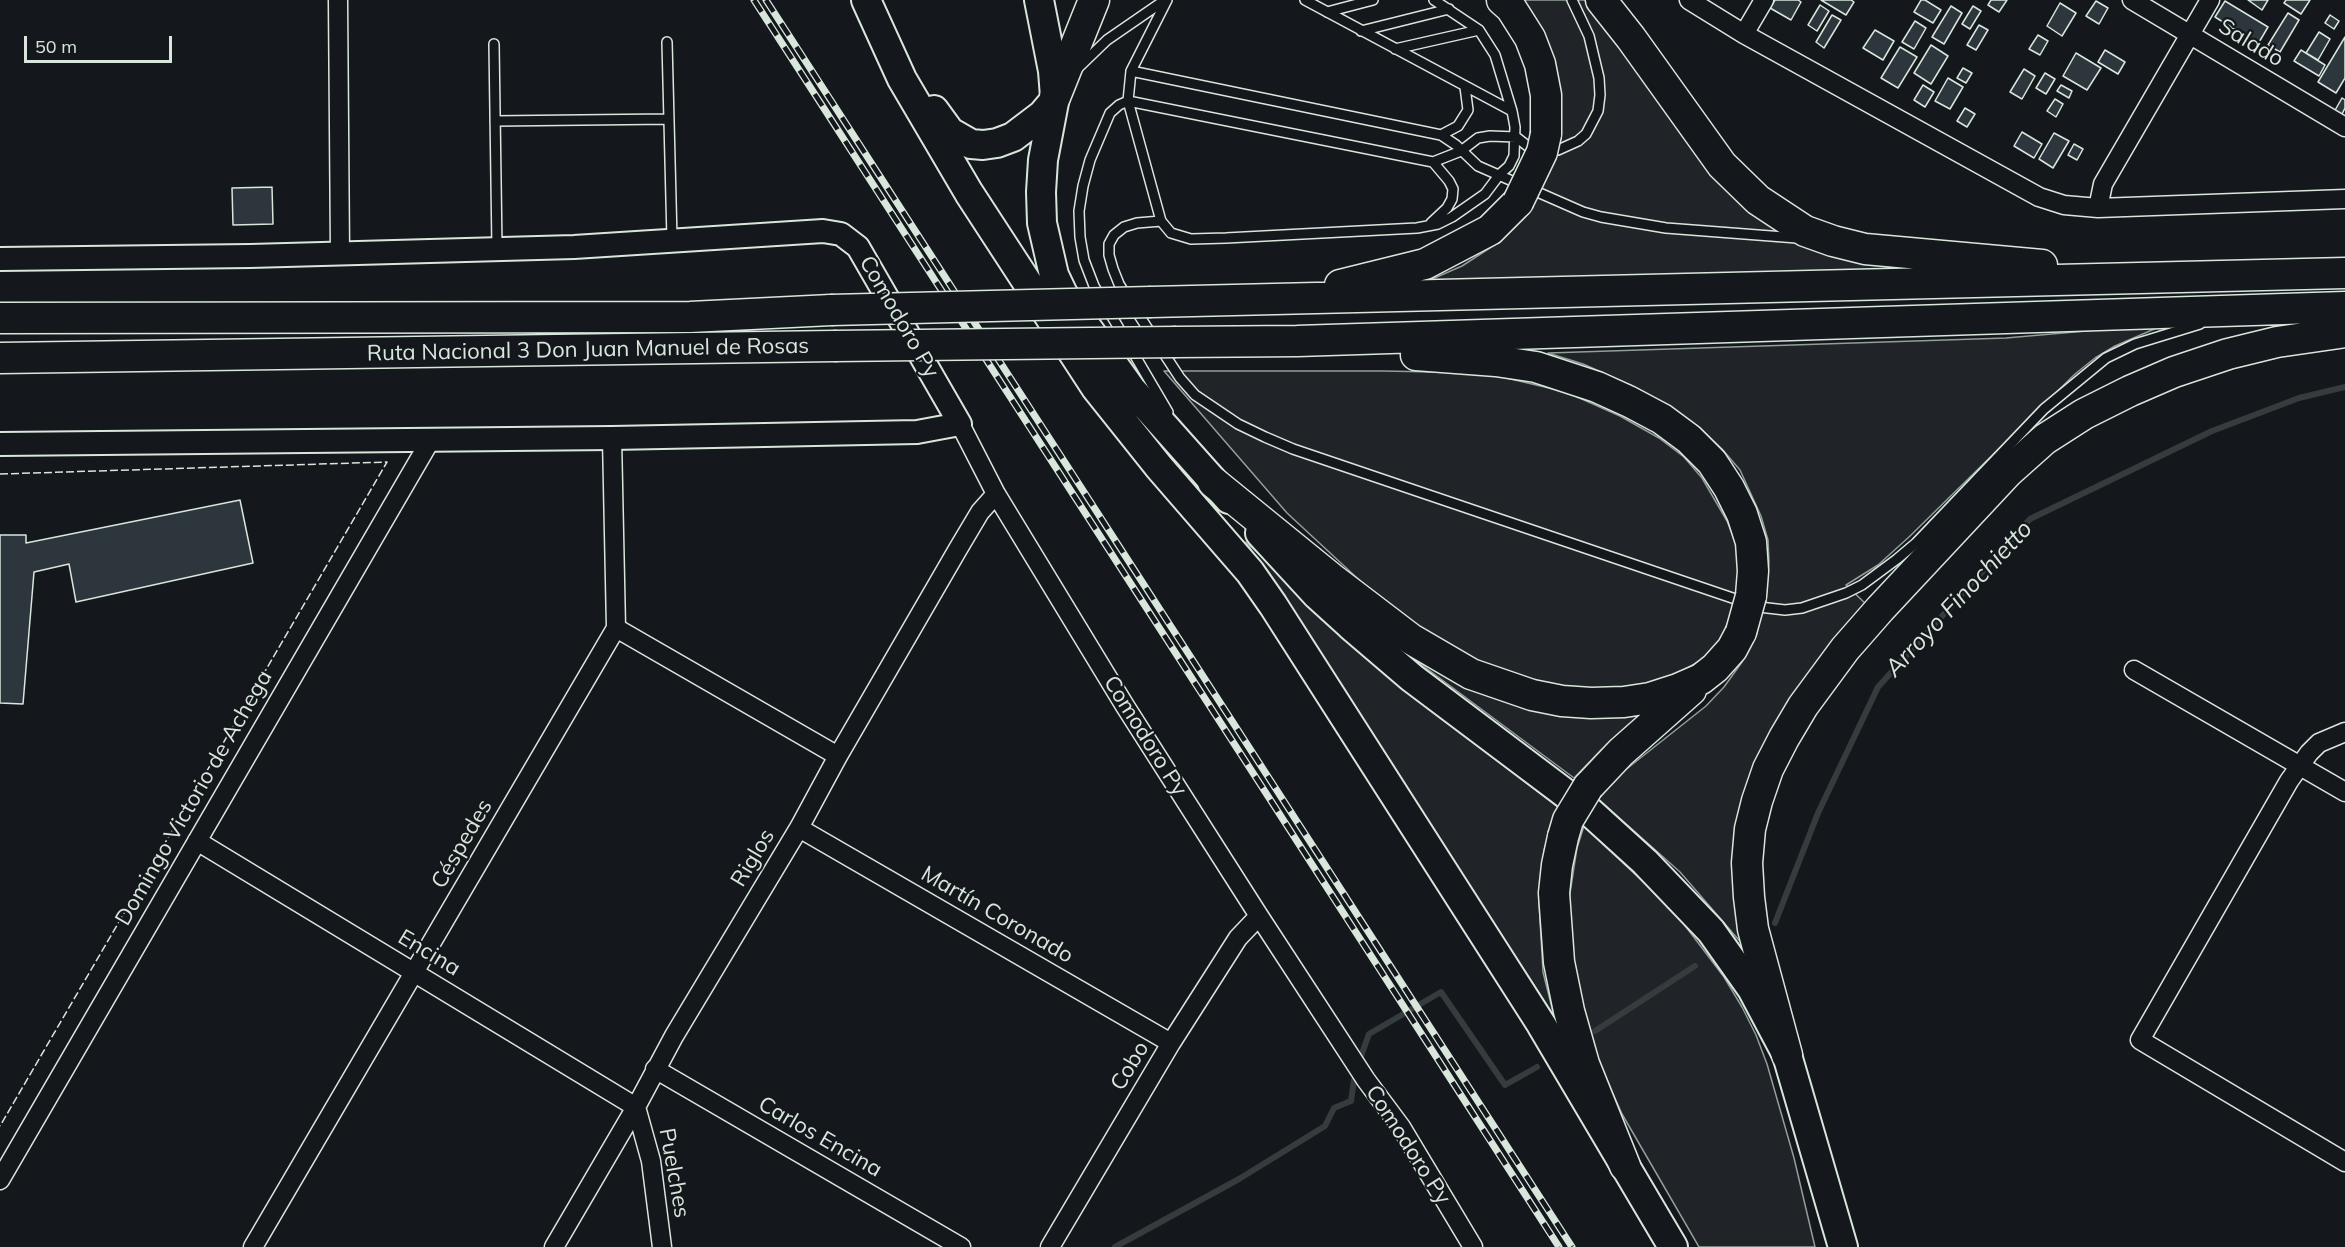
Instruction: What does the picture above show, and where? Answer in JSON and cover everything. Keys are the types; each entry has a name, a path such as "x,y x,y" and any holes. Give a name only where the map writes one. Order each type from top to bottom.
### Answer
{"highway":[{"path":"1054,100 1094,0"},
{"path":"1601,0 1631,38 1703,140 1740,184 1782,217 1805,231 1865,249 2187,278"},
{"path":"1251,300 1353,283 1425,264 1490,230 1518,202 1542,152 1546,134 1546,95 1540,64 1530,38 1503,3"},
{"path":"1251,300 2345,273"},
{"name":"Ruta Nacional 3 Don Juan Manuel de Rosas","path":"0,318 690,317 831,310 1251,300"},
{"path":"1297,341 2345,307"},
{"path":"1787,1055 1753,928 1749,897 1750,829 1768,769 1784,738 1803,705 1845,649 2008,472 2045,439 2084,414 2174,372 2228,354 2277,342 2345,332"},
{"path":"1297,341 1536,367 1597,387 1654,415 1689,439 1712,462 1742,514 1750,542 1753,571 1751,596 1741,632 1731,649 1715,668 1621,752 1588,788 1568,820 1557,864 1554,893 1558,962 1584,1064 1624,1166"},
{"name":"Ruta Nacional 3 Don Juan Manuel de Rosas","path":"0,358 1297,341"},
{"path":"1207,475 1331,578 1411,639 1442,659 1500,686 1562,701 1602,703 1650,698 1701,680"}],"main road":[{"path":"866,0 902,79 969,193 1077,359 1127,428 1250,572 1273,605 1541,1024 1672,1247"},
{"path":"878,0 912,74 943,125 960,138 971,144 997,143 1026,128 1054,100"},
{"path":"1040,0 1053,71 1054,100 1043,160 1042,223 1054,275 1063,294 1131,389 1317,595 1412,678 1590,812 1681,897 1733,959 1769,1018 1787,1055 1838,1240"}],"street":[{"path":"338,0 340,253"},
{"path":"1689,0 1744,34 2039,197 2064,205 2098,208 2345,199"},
{"path":"1744,34 1764,0"},
{"name":"Salado","path":"2132,0 2345,128"},
{"path":"2098,208 2103,184 2210,0"},
{"name":"Comodoro Py","path":"672,242 823,231 841,234 858,247 960,424 996,494 1125,706 1366,1080 1401,1127 1473,1247"},
{"path":"0,259 340,253 672,242"},
{"path":"0,444 430,441 917,432 960,424"},
{"path":"612,438 616,628 837,756"},
{"name":"Domingo Victorio de Achega","path":"0,1180 430,441"},
{"name":"Riglos","path":"554,1247 636,1107 655,1069 799,828 837,756 980,512 996,494"},
{"name":"Céspedes","path":"253,1247 616,628"},
{"path":"2134,669 2345,792"},
{"path":"2345,732 2319,743 2300,765 2140,1040 2345,1162"},
{"name":"Martín Coronado","path":"799,828 1171,1043"},
{"name":"Encina","path":"197,841 636,1107"},
{"name":"Cobo","path":"1050,1247 1171,1043 1238,939 1259,916"},
{"name":"Carlos Encina","path":"655,1069 961,1247"},
{"name":"Puelches","path":"636,1107 651,1161 662,1247"}],"lane":[{"path":"1054,100 1089,56 1107,40 1166,0"},
{"path":"1166,0 1131,71 1128,101 1161,220 1171,233 1191,239 1427,226 1438,224 1466,209 1485,194 1509,166 1514,156 1516,137 1512,111 1496,56 1479,30 1434,0"},
{"path":"1305,0 1512,111"},
{"path":"1327,12 1373,0"},
{"path":"1207,475 1094,286 1084,260 1078,211 1090,160 1110,113 1128,101 1432,162 1461,151 1478,138 1516,137 1530,148 1547,151 1568,147 1586,134 1598,111 1600,95 1599,78 1588,36 1572,0"},
{"path":"1361,31 1449,9"},
{"path":"1395,50 1479,30"},
{"path":"667,42 672,242"},
{"path":"494,44 497,249"},
{"path":"1131,71 1441,135 1456,145 1478,166 1583,212 1620,222 1666,228 1833,241"},
{"path":"1441,135 1458,126 1468,110 1465,87"},
{"path":"495,122 668,119"},
{"path":"1427,226 1447,208 1452,199 1453,189 1432,162"},
{"path":"1161,220 1124,227 1114,235 1109,244 1109,255 1116,276 1180,378 1195,395 1238,424 1293,449 1771,610 1802,608 1829,600 1862,585 1876,575 1916,543 2044,409 2106,358 2135,344 2248,310"}],"shaded area":[{"path":"1513,0 1591,0 1736,197 1971,269 1407,290 1462,266 1499,242 1555,134"},
{"path":"2166,324 2115,346 2075,374 1909,537 1878,565 1846,585 1867,605 1764,753 1744,946 1680,872 1598,799 1624,771 1706,706 1724,687 1742,662 1755,636 1766,599 1768,540 1761,516 1740,470 1701,429 1633,386 1583,364 1548,353 2006,338"},
{"path":"1164,371 1485,373 1566,392 1620,416 1659,438 1684,457 1702,478 1727,521 1737,546 1739,594 1728,629 1718,645 1705,658 1675,675 1645,685 1593,689 1539,684 1480,664 1434,638 1387,606 1287,513"},
{"path":"1246,542 1411,694 1559,808 1544,850 1539,902 1543,972 1554,1016"},
{"path":"1383,636 1584,716 1640,715 1574,778"},
{"path":"1584,826 1674,911 1724,977 1742,1007 1767,1064 1794,1158 1815,1247 1699,1247 1622,1114 1600,1065 1583,1015 1574,971 1569,900 1577,848"}],"building":[{"path":"1775,0 1801,2 1791,20 1770,8"},
{"path":"1821,0 1851,0 1854,2 1846,15"},
{"path":"1921,0 1941,10 1933,23 1914,12"},
{"path":"1991,0 2007,0 1999,12 1988,5"},
{"path":"2248,0 2268,0 2262,10"},
{"path":"2286,0 2310,0 2301,14 2284,3"},
{"path":"2096,1 2108,8 2099,24 2086,16"},
{"path":"2225,1 2268,27 2258,44 2215,17"},
{"path":"2060,3 2076,13 2062,36 2047,26"},
{"path":"1820,5 1829,11 1817,31 1808,25"},
{"path":"1951,6 1962,13 1944,44 1932,37"},
{"path":"1973,6 1981,11 1970,29 1962,24"},
{"path":"2288,13 2299,20 2280,52 2268,45"},
{"path":"1832,15 1841,20 1824,48 1816,42"},
{"path":"2330,15 2339,21 2334,29 2325,23"},
{"path":"1915,21 1926,28 1914,49 1902,42"},
{"path":"1979,25 1988,30 1976,50 1967,45"},
{"path":"1875,30 1894,41 1883,60 1863,48"},
{"path":"2319,32 2330,39 2318,60 2306,53"},
{"path":"2038,35 2048,41 2040,55 2029,49"},
{"path":"2345,37 2345,78 2336,93 2318,82"},
{"path":"1931,45 1948,56 1931,84 1914,73"},
{"path":"1900,47 1917,57 1898,88 1881,78"},
{"path":"2105,50 2125,62 2118,74 2098,62"},
{"path":"2301,50 2325,65 2319,76 2294,61"},
{"path":"2076,53 2101,68 2087,90 2063,76"},
{"path":"1963,68 1972,73 1966,83 1957,78"},
{"path":"2024,69 2035,76 2022,99 2010,92"},
{"path":"2045,73 2055,79 2046,94 2036,88"},
{"path":"1948,78 1963,87 1950,109 1935,101"},
{"path":"1923,85 1934,92 1925,107 1914,100"},
{"path":"2061,85 2072,91 2069,98 2057,91"},
{"path":"2342,98 2345,100 2345,108 2341,116 2334,112"},
{"path":"2055,99 2063,104 2056,117 2047,111"},
{"path":"1965,108 1975,114 1967,127 1957,121"},
{"path":"2022,132 2042,144 2034,158 2014,146"},
{"path":"2054,133 2069,141 2053,168 2039,159"},
{"path":"2074,144 2083,149 2077,160 2068,155"},
{"path":"272,187 273,224 233,225 232,188"},
{"path":"240,500 253,563 76,602 69,564 34,572 23,704 0,703 0,535 26,535 26,543"}],"waterway":[{"name":"Arroyo Finochietto","path":"1775,923 1818,813 1878,687 2030,519 2212,431 2299,398 2345,387"},
{"name":"Arroyo Finochietto","path":"1595,1031 1695,966"},
{"name":"Arroyo Finochietto","path":"1360,1059 1369,1034 1441,992 1505,1085 1537,1067"},
{"name":"Arroyo Finochietto","path":"1115,1247 1239,1179 1325,1126 1334,1108 1351,1101 1354,1080"}],"railway":[{"path":"754,0 1559,1247"},
{"path":"766,0 1572,1247"}],"fence":[{"path":"0,474 387,462 0,1126"}]}
